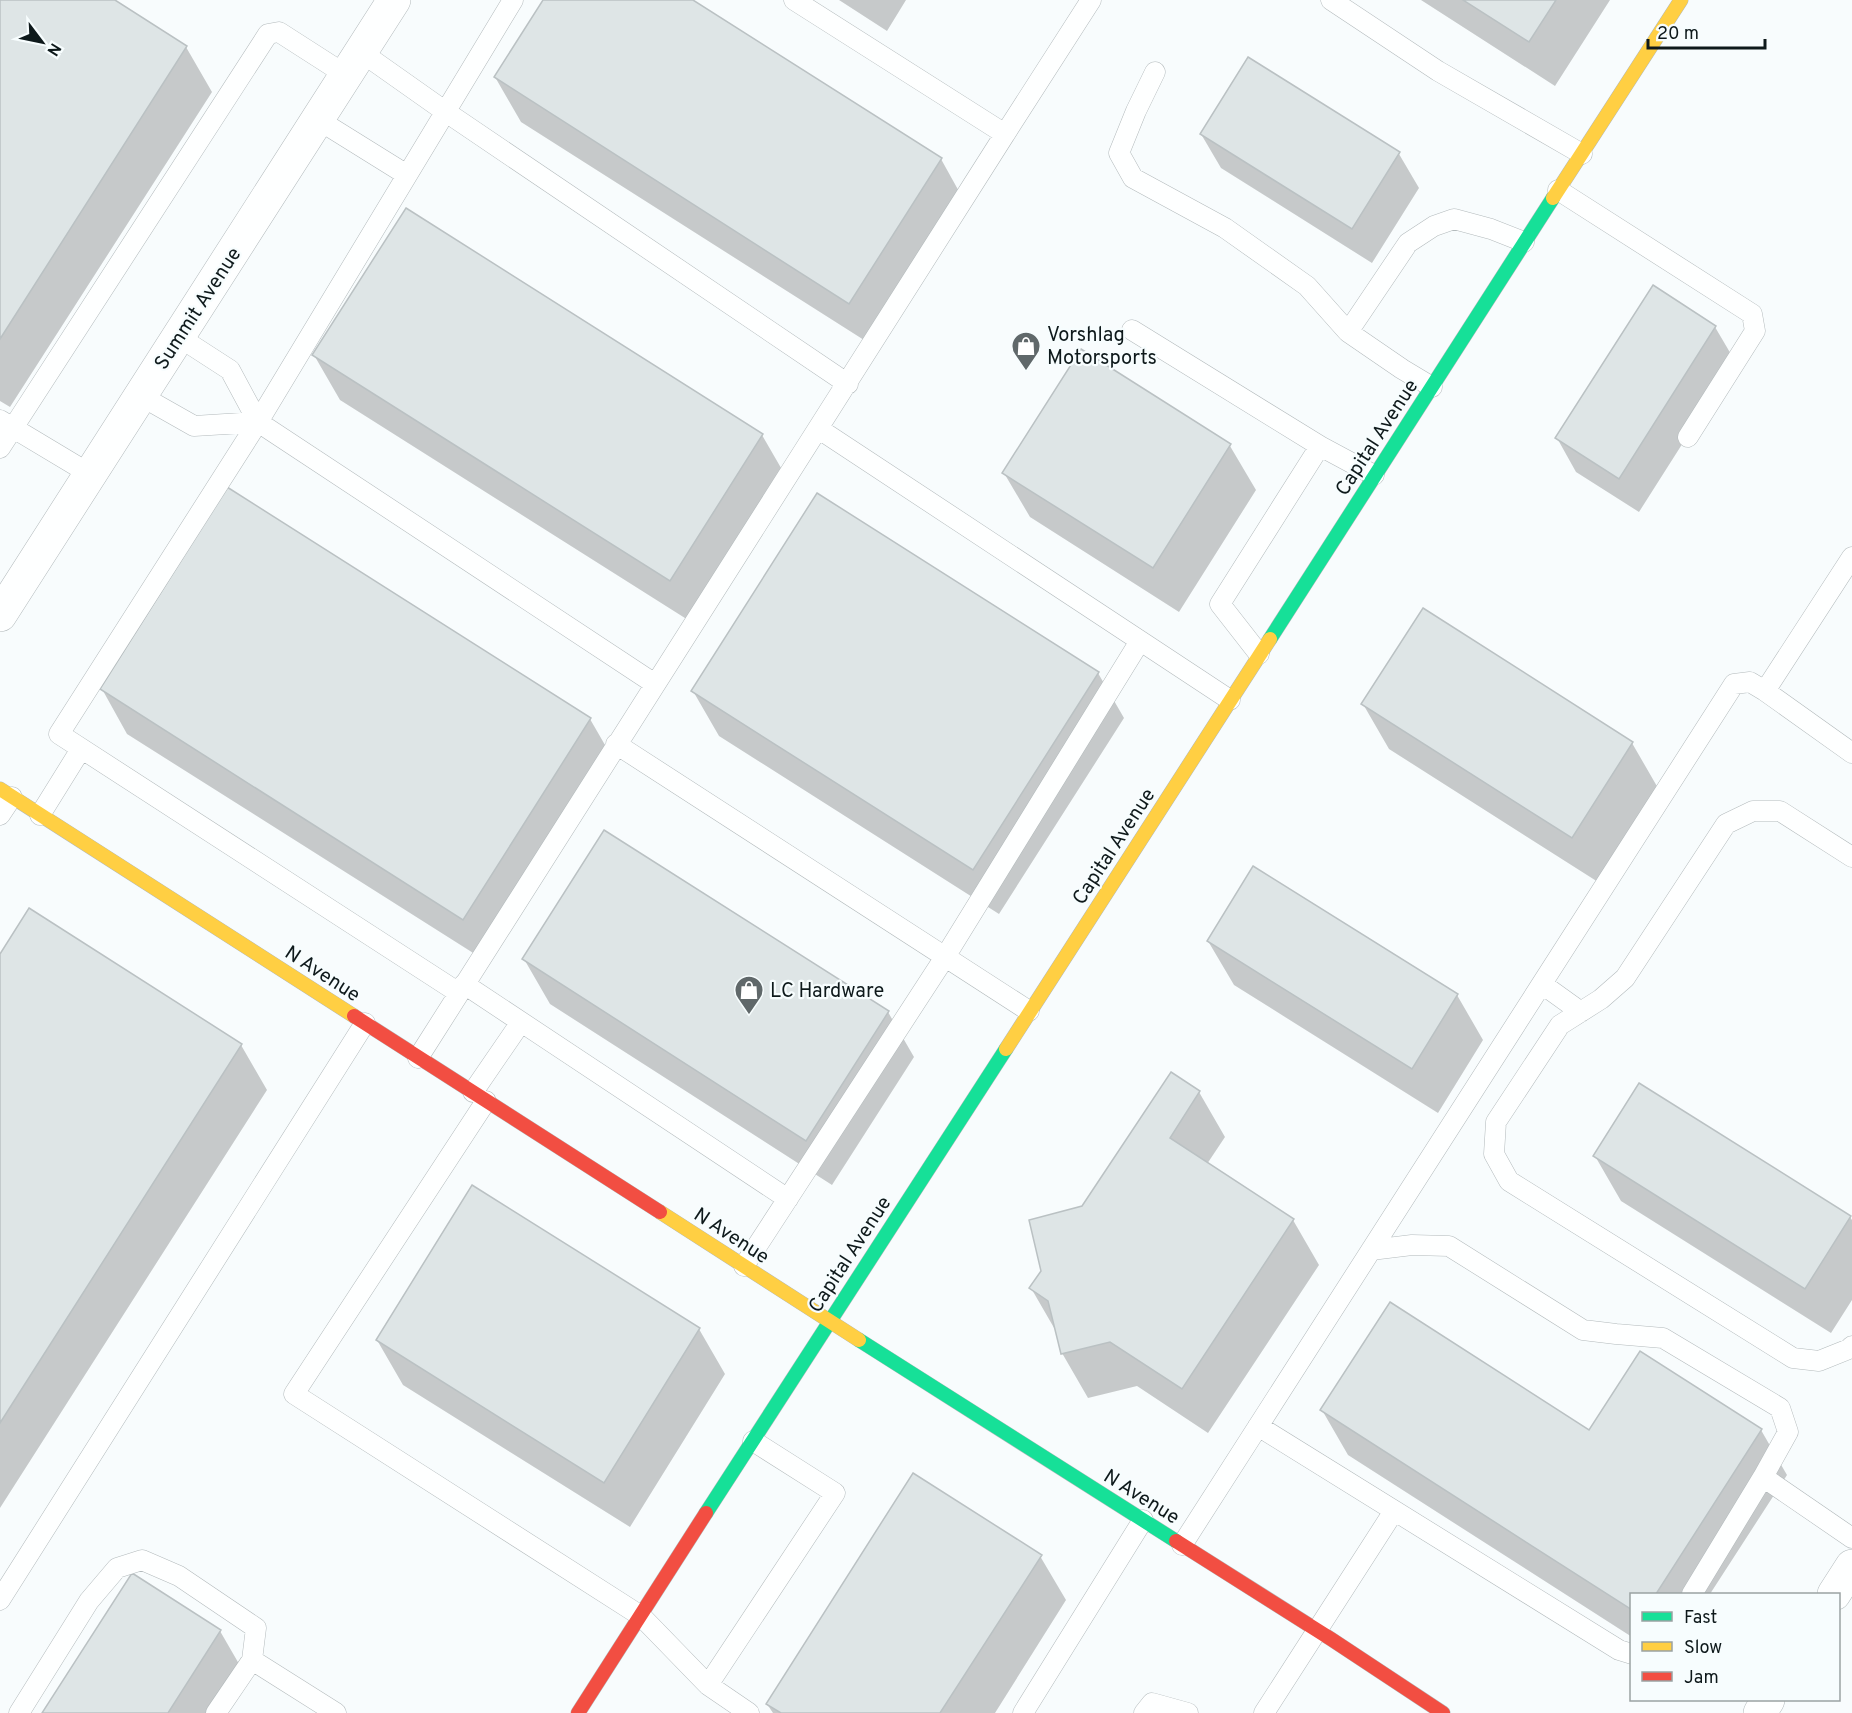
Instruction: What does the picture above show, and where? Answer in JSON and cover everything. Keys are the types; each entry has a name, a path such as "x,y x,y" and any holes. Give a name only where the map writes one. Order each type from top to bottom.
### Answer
{"street":[{"name":"Summit Avenue","path":"0,615 394,0"},
{"name":"Capital Avenue","path":"578,1713 1681,0"},
{"name":"N Avenue","path":"6,793 1443,1713"},
{"path":"1835,1593 1852,1566"}],"lane":[{"path":"513,0 258,423 58,734 462,988 521,1022 788,1199"},
{"path":"794,0 1005,134"},
{"path":"418,1058 1091,0"},
{"path":"1331,0 1438,71 1582,154"},
{"path":"0,448 6,424 268,34 279,32 354,63 446,112 848,384"},
{"path":"1155,72 1119,153 1133,178 1225,228 1307,286 1348,332 1432,387"},
{"path":"317,119 407,176"},
{"path":"1558,190 1752,314 1755,331 1688,437"},
{"path":"1348,332 1408,243 1434,226 1454,219 1491,229 1524,242"},
{"path":"1132,330 1320,446 1374,475"},
{"path":"179,337 230,370 258,423 655,684"},
{"path":"141,396 195,426 258,423"},
{"path":"6,424 90,474"},
{"path":"819,429 1230,700"},
{"path":"1259,654 1220,604 1320,446"},
{"path":"1765,691 1852,557"},
{"path":"744,1266 945,957 1140,641"},
{"path":"1182,1545 1734,684 1750,682 1852,753"},
{"path":"616,744 1029,1011"},
{"path":"40,815 81,749"},
{"path":"0,815 6,793"},
{"path":"1852,856 1780,812 1753,811 1726,824 1625,978 1601,999 1560,1025 1496,1122 1494,1154 1509,1181 1793,1358 1819,1360 1852,1346"},
{"path":"1542,984 1581,1012"},
{"path":"521,1022 480,1097 294,1394 641,1616 708,1685 749,1713"},
{"path":"0,1600 365,1023"},
{"path":"1371,1250 1412,1245 1449,1246 1583,1330 1664,1338 1780,1408 1788,1432 1763,1478 1693,1593"},
{"path":"1258,1426 1619,1650 1630,1653"},
{"path":"708,1685 836,1493 753,1441"},
{"path":"1763,1478 1852,1538"},
{"path":"1264,1713 1394,1511"},
{"path":"1023,1713 1143,1520"},
{"path":"19,1713 89,1601 117,1568 142,1560 179,1576 256,1628 252,1659 216,1713"},
{"path":"252,1659 336,1713"},
{"path":"1144,1713 1152,1702 1188,1713"}],"building":[{"path":"0,0 115,0 187,46 0,339"},
{"path":"543,0 693,0 942,158 849,304 494,77"},
{"path":"1463,0 1556,0 1529,42"},
{"path":"1248,57 1400,152 1352,229 1200,134"},
{"path":"406,208 763,434 670,581 312,355"},
{"path":"1653,285 1716,326 1619,479 1555,438"},
{"path":"1081,349 1231,444 1153,568 1002,473"},
{"path":"227,487 591,718 463,920 100,689"},
{"path":"817,493 1099,672 973,870 691,691"},
{"path":"1423,608 1633,742 1572,838 1361,704"},
{"path":"604,830 889,1011 806,1141 522,959"},
{"path":"1253,866 1458,994 1412,1069 1207,941"},
{"path":"29,908 242,1044 0,1423 0,954"},
{"path":"1171,1072 1200,1091 1170,1138 1294,1219 1182,1389 1110,1342 1061,1354 1048,1301 1029,1288 1041,1271 1029,1220 1082,1206"},
{"path":"1639,1083 1851,1216 1805,1289 1593,1156"},
{"path":"472,1185 700,1328 604,1483 376,1340"},
{"path":"1390,1302 1589,1430 1640,1351 1762,1429 1657,1593 1630,1593 1630,1609 1320,1410"},
{"path":"913,1473 1042,1555 940,1713 781,1713 766,1704"},
{"path":"132,1573 221,1630 168,1713 42,1713"}],"traffic: fast":[{"path":"1270,639 1553,198"},
{"path":"706,1513 1006,1049"},
{"path":"859,1340 1176,1541"}],"traffic: slow":[{"path":"1553,198 1681,0"},
{"path":"1006,1049 1270,639"},
{"path":"0,789 354,1016"},
{"path":"660,1212 859,1340"}],"traffic: jam":[{"path":"354,1016 660,1212"},
{"path":"578,1713 706,1513"},
{"path":"1176,1541 1443,1713"}],"place":[{"name":"Vorshlag Motorsports","path":"1026,372"},
{"name":"LC Hardware","path":"749,1016"}]}
